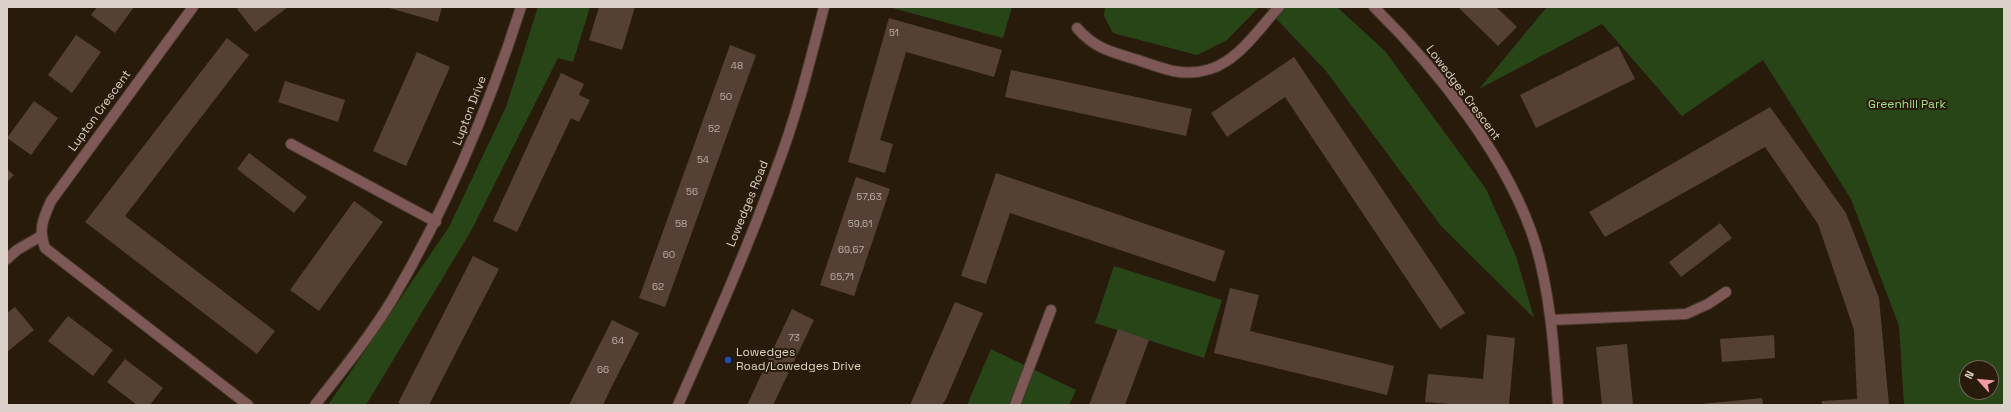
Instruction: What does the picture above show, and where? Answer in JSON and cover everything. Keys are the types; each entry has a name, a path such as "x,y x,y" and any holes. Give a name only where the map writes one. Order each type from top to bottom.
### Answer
{"street":[{"name":"Lupton Crescent","path":"41,236 42,222 51,201 193,7"},
{"name":"Lupton Drive","path":"316,405 391,301 436,222 474,140 521,7"},
{"name":"Lowedges Road","path":"678,405 723,303 778,166 808,72 824,7"},
{"path":"1077,28 1088,41 1109,52 1173,71 1195,72 1213,68 1234,58 1279,7"},
{"name":"Lowedges Crescent","path":"1374,7 1405,38 1456,101 1485,142 1518,201 1536,246 1552,320 1558,405"},
{"path":"292,144 436,222"},
{"path":"7,259 17,250 41,236 45,248 248,405"},
{"path":"1552,320 1686,314 1708,304 1726,292"},
{"path":"1015,405 1051,310"}],"green space":[{"path":"538,7 590,7 573,62 558,58 471,231 366,405 328,405 449,227 506,107"},
{"path":"889,7 1012,7 1003,38"},
{"path":"1105,7 1259,7 1227,40 1197,55 1113,33 1104,16"},
{"path":"1265,7 1337,7 1385,51 1486,189 1516,256 1534,318 1441,226 1326,71"},
{"name":"Greenhill Park","path":"1547,7 2004,7 2004,405 1904,405 1899,326 1851,199 1763,60 1682,116 1602,24 1479,89"},
{"path":"1114,266 1222,300 1204,358 1095,323"},
{"path":"991,349 1076,390 1069,405 967,405"}],"building":[{"path":"97,7 134,7 115,33 91,15"},
{"path":"240,7 288,7 255,32 237,9"},
{"path":"386,7 442,7 438,22"},
{"path":"599,7 635,7 622,50 589,40"},
{"path":"1458,7 1496,7 1517,27 1498,46"},
{"path":"889,18 1002,50 994,77 906,52 880,140 893,144 885,173 848,162"},
{"path":"76,35 101,52 72,93 48,75"},
{"path":"227,38 249,55 125,216 275,331 257,354 85,222"},
{"path":"730,45 756,55 665,307 639,298"},
{"path":"1618,46 1635,79 1536,128 1520,95"},
{"path":"417,52 450,67 406,166 373,151"},
{"path":"1294,57 1465,313 1440,329 1285,97 1227,137 1211,113"},
{"path":"1011,70 1192,109 1186,136 1005,97"},
{"path":"561,73 584,84 579,95 590,100 579,122 571,118 517,232 493,221"},
{"path":"285,81 345,100 338,122 278,102"},
{"path":"34,101 58,118 31,155 7,138"},
{"path":"1770,107 1846,213 1879,298 1889,405 1822,405 1822,401 1857,399 1854,330 1818,224 1765,147 1605,237 1589,212"},
{"path":"249,153 307,197 294,213 237,169"},
{"path":"7,169 14,175 7,182"},
{"path":"996,173 1225,251 1215,282 1010,213 986,284 961,276"},
{"path":"856,177 890,189 854,296 820,285"},
{"path":"354,201 383,222 319,311 290,290"},
{"path":"1720,223 1732,238 1681,277 1669,262"},
{"path":"473,256 499,269 429,405 403,405 398,403"},
{"path":"1230,288 1259,295 1250,331 1394,366 1387,395 1214,353"},
{"path":"955,302 983,313 946,399 942,405 910,405"},
{"path":"15,307 34,330 7,352 7,313"},
{"path":"792,309 814,320 773,405 747,405"},
{"path":"68,316 113,350 93,376 48,341"},
{"path":"612,320 639,333 603,405 569,405"},
{"path":"1118,329 1149,340 1125,405 1089,405"},
{"path":"1487,335 1515,338 1509,405 1461,405 1425,402 1428,374 1483,379"},
{"path":"1774,335 1775,358 1722,362 1720,339"},
{"path":"1627,344 1633,405 1602,405 1596,347"},
{"path":"125,359 163,388 150,405 137,405 107,382"},
{"path":"1762,398 1763,405 1701,405 1701,404"}],"place":[{"name":"Lowedges Road/Lowedges Drive","path":"728,360"}]}
